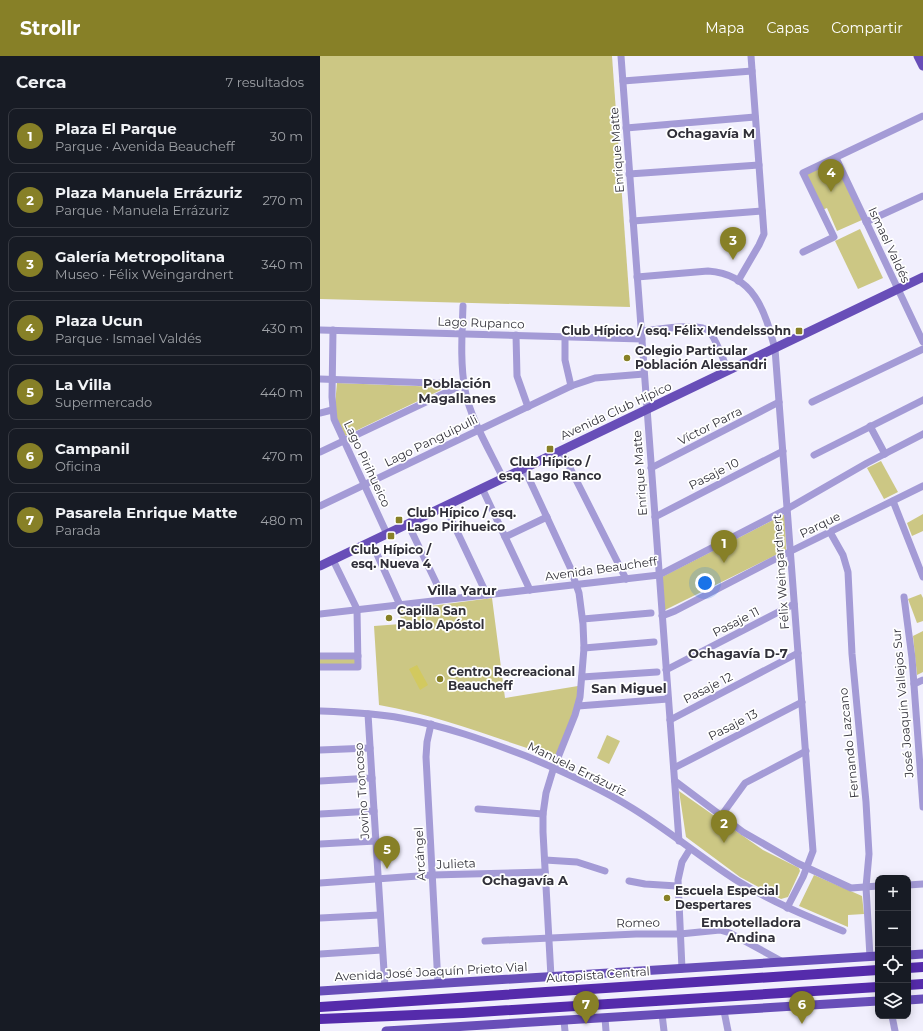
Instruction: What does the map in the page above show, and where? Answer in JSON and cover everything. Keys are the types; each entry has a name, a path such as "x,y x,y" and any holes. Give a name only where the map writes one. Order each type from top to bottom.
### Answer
{"highway":[{"path":"911,968 923,967"},
{"name":"Autopista Central","path":"320,1007 875,970"},
{"path":"911,985 923,984"},
{"path":"320,1019 463,1013 875,987"},
{"path":"320,1002 348,1004"}],"main road":[{"name":"Avenida Club Hípico","path":"320,566 923,277"},
{"path":"911,955 923,954"},
{"name":"Avenida José Joaquín Prieto Vial","path":"320,991 874,957"},
{"path":"911,1000 923,999"},
{"path":"386,1031 500,1028 564,1020 875,1001"}],"street":[{"name":"Enrique Matte","path":"621,56 679,841"},
{"path":"738,281 763,237 764,230 751,56"},
{"path":"623,81 752,71"},
{"path":"803,252 834,237 803,173 923,116"},
{"path":"626,128 755,118"},
{"name":"Ismael Valdés","path":"836,158 923,342"},
{"path":"630,174 759,165"},
{"path":"866,222 923,196"},
{"path":"633,221 762,211"},
{"name":"Félix Weingardnert","path":"637,277 708,271 723,274 738,281 751,291 762,307 775,349 813,851 807,868 787,908"},
{"path":"463,306 462,334 464,384 468,403 503,478"},
{"path":"641,331 694,327 706,329 711,334 728,371"},
{"name":"Lago Rupanco","path":"320,330 642,339"},
{"name":"Lago Pirihueico","path":"333,330 332,410 335,424 387,534"},
{"path":"516,336 517,376 528,407"},
{"path":"565,337 565,360 571,386"},
{"path":"812,402 923,349"},
{"name":"Lago Panguipulli","path":"320,506 571,386 595,378 644,374"},
{"path":"320,379 464,384"},
{"path":"320,452 464,384"},
{"path":"814,455 923,400"},
{"name":"Víctor Parra","path":"651,468 779,402"},
{"path":"320,413 332,410"},
{"path":"870,426 885,454"},
{"name":"Avenida Beaucheff","path":"320,614 659,575 787,509 923,434"},
{"path":"561,450 626,579"},
{"name":"Pasaje 10","path":"655,517 783,451"},
{"path":"524,468 564,552 577,584 584,648 578,706 554,768 546,793 543,814 551,977"},
{"name":"Parque","path":"662,616 675,611 790,551 923,486"},
{"path":"482,488 530,590"},
{"path":"893,501 923,577"},
{"path":"445,506 487,595"},
{"path":"505,537 547,517"},
{"path":"408,524 444,600"},
{"name":"Fernando Lazcano","path":"830,532 843,555 848,572 859,741 866,802 869,854 866,887 874,957"},
{"path":"371,542 400,604"},
{"path":"320,668 358,667 357,609 333,560"},
{"name":"José Joaquín Vallejos Sur","path":"904,597 909,629 923,806"},
{"name":"Pasaje 11","path":"666,670 794,604"},
{"path":"582,619 651,613"},
{"path":"584,648 654,642"},
{"name":"Pasaje 12","path":"670,720 798,653"},
{"path":"320,656 358,656"},
{"path":"582,677 657,672"},
{"path":"914,684 923,680"},
{"path":"578,706 668,699"},
{"name":"Pasaje 13","path":"674,768 802,702"},
{"name":"Manuela Errázuriz","path":"320,711 368,714 401,718 431,724 468,734 554,768 592,786 632,808 737,881 787,908 843,931"},
{"name":"Jovino Troncoso","path":"368,714 385,987"},
{"name":"Arcángel","path":"431,724 427,742 426,757 438,984"},
{"path":"320,750 370,748"},
{"path":"721,816 745,783 806,752"},
{"path":"320,781 372,778"},
{"path":"675,782 758,842 807,868 852,888 875,886"},
{"path":"478,809 543,814"},
{"path":"320,814 374,811"},
{"path":"320,844 376,841"},
{"path":"682,969 677,886 680,868 690,848"},
{"path":"545,860 566,860 577,862 605,871"},
{"name":"Julieta","path":"320,883 378,878 545,872"},
{"path":"629,881 645,884 677,886"},
{"path":"911,885 923,884"},
{"path":"320,918 380,915"},
{"name":"Romeo","path":"485,941 680,934 720,930 727,932 783,962"},
{"path":"320,954 382,950"},
{"path":"724,1011 728,1031"},
{"path":"662,1014 664,1031"},
{"path":"605,1018 606,1031"},
{"path":"893,1019 895,1031"},
{"path":"564,1020 565,1031"}],"shaded area":[{"path":"320,56 612,56 630,307 320,299"},
{"path":"834,160 862,220 837,231 827,208 822,210 805,174"},
{"path":"860,229 883,278 858,289 835,241"},
{"path":"337,383 441,387 441,390 345,436 337,420 335,404"},
{"path":"881,461 898,492 884,499 867,468"},
{"path":"785,514 786,550 665,610 662,577"},
{"path":"923,514 923,531 912,536 907,523"},
{"path":"921,594 923,598 923,621 917,623 908,599"},
{"name":"Centro Recreacional Beaucheff","path":"492,598 505,698 578,686 576,707 555,757 445,721 401,709 379,705 374,626 401,624 400,610"},
{"path":"923,631 923,672 917,675 913,636"},
{"path":"320,658 355,658 355,665 320,665"},
{"path":"417,665 428,685 420,690 409,669"},
{"path":"607,735 620,741 609,764 597,758"},
{"path":"679,791 763,850 799,868 800,871 788,897 781,899 740,877 686,837"},
{"path":"814,875 862,896 864,914 848,915 848,927 799,906"}],"place":[{"name":"Plaza Ucun","path":"831,192"},
{"name":"Galería Metropolitana","path":"733,260"},
{"name":"Club Hípico / esq. Félix Mendelssohn","path":"799,331"},
{"name":"Colegio Particular Población Alessandri","path":"627,358"},
{"name":"Club Hípico / esq. Lago Ranco","path":"550,449"},
{"name":"Club Hípico / esq. Lago Pirihueico","path":"399,520"},
{"name":"Club Hípico / esq. Nueva 4","path":"391,536"},
{"name":"Plaza El Parque","path":"724,563"},
{"name":"Capilla San Pablo Apóstol","path":"389,618"},
{"name":"Centro Recreacional Beaucheff","path":"440,679"},
{"name":"Plaza Manuela Errázuriz","path":"724,843"},
{"name":"La Villa","path":"387,869"},
{"name":"Escuela Especial Despertares","path":"667,898"},
{"name":"Pasarela Enrique Matte","path":"586,1024"},
{"name":"Campanil","path":"802,1024"}],"district":[{"name":"Ochagavía M","path":"711,133"},
{"name":"Población Magallanes","path":"457,390"},
{"name":"Villa Yarur","path":"462,590"},
{"name":"Ochagavía D-7","path":"738,653"},
{"name":"San Miguel","path":"629,688"},
{"name":"Ochagavía A","path":"525,880"},
{"name":"Embotelladora Andina","path":"751,930"}]}
